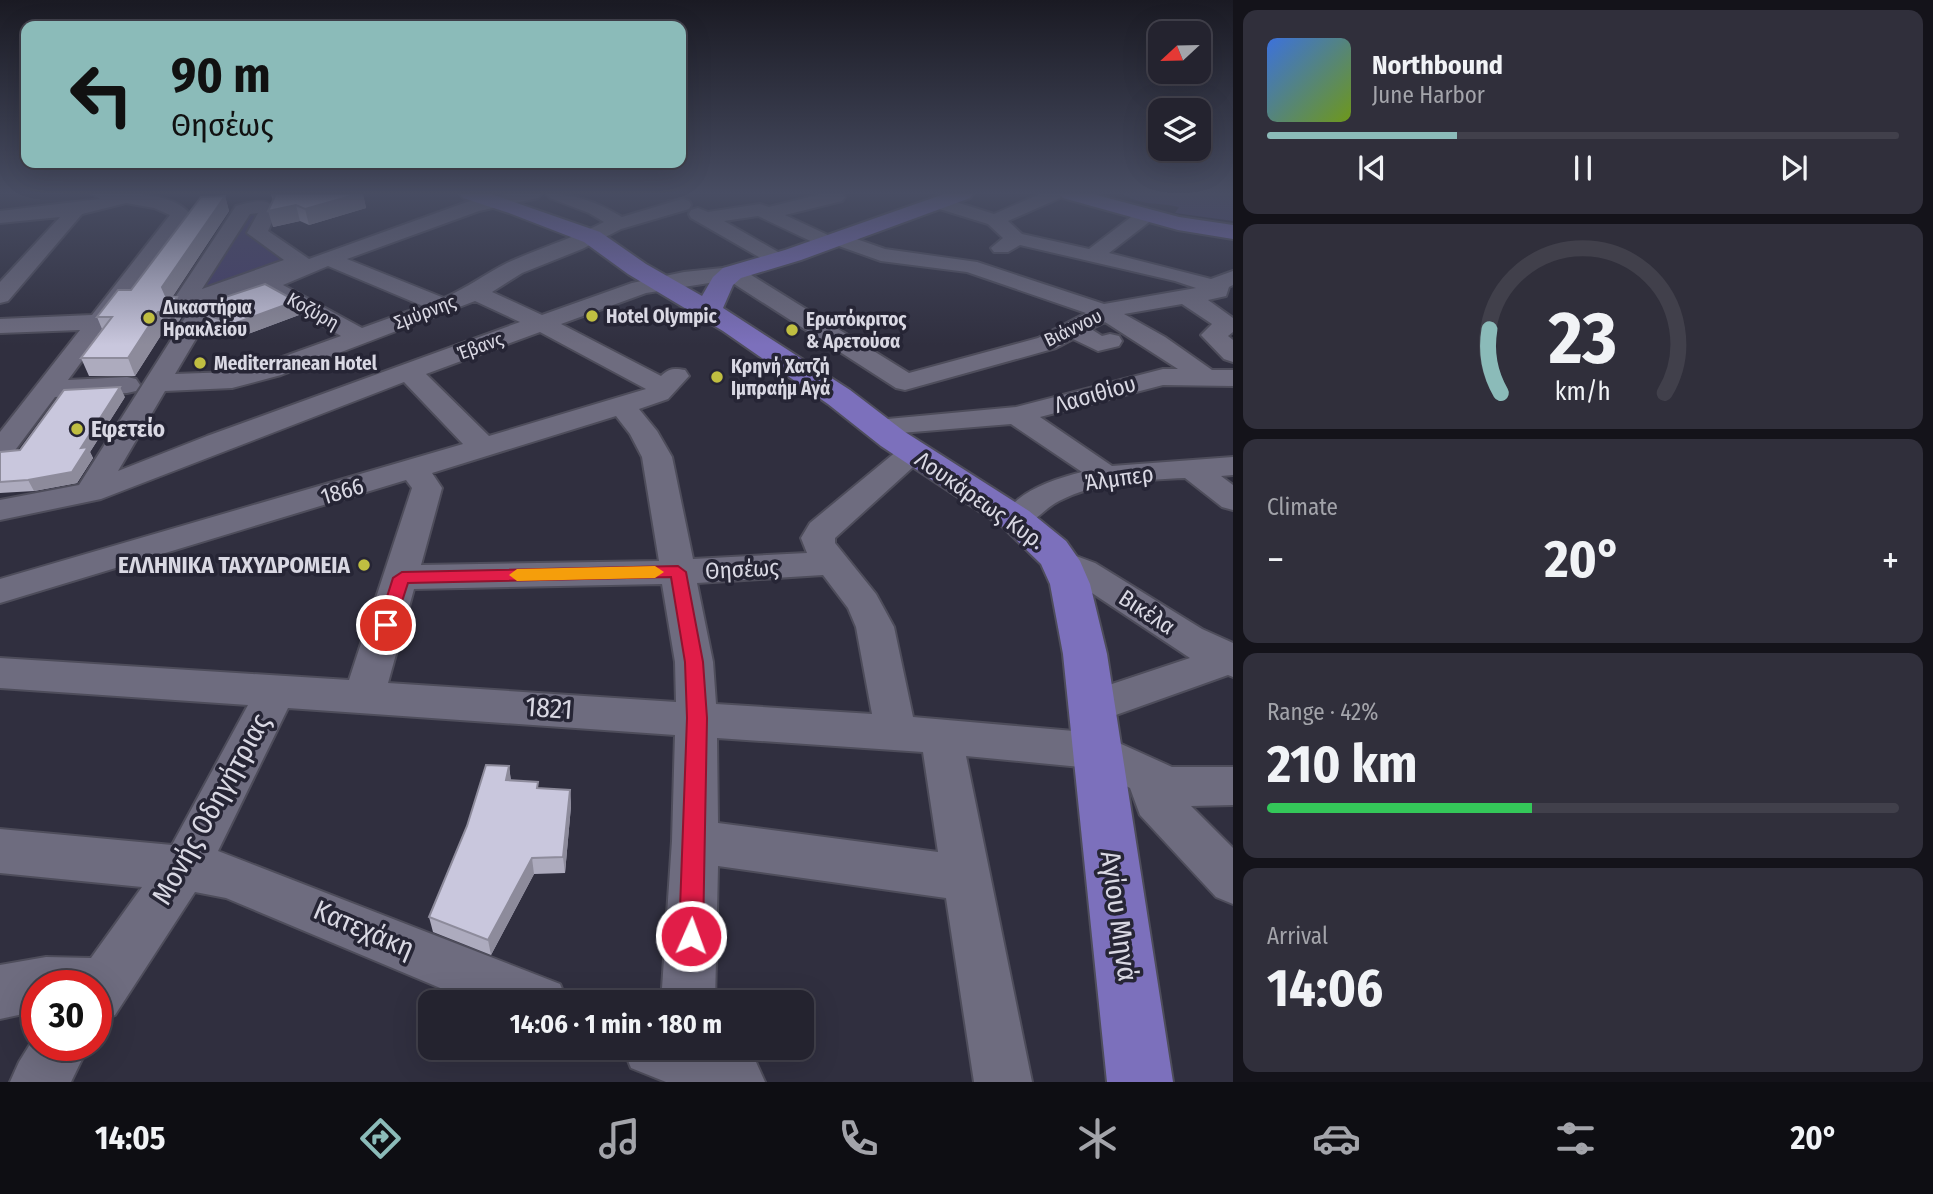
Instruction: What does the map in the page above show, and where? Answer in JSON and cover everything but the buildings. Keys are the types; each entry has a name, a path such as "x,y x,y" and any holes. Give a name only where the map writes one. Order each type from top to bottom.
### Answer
{"main road":[{"name":"Λουκάρεως Κυρ.","path":"603,244 839,397 876,427 1016,519 1052,550 1060,561 1077,616 1094,728"},
{"name":"Έβανς","path":"732,273 823,244"},
{"path":"708,310 722,282 732,273"},
{"name":"Αγίου Μηνά","path":"1094,728 1140,1082"}],"street":[{"path":"3,290 45,244"},
{"path":"0,451 158,244"},
{"path":"220,244 181,305 370,244"},
{"path":"90,492 201,310 266,284 298,266 300,261 275,244"},
{"name":"Σμύρνης","path":"157,383 248,377 444,306 475,293 519,266 578,244"},
{"path":"751,244 778,260"},
{"path":"845,244 881,255 963,264 1104,313 1156,341 1203,376"},
{"path":"963,264 1009,244"},
{"path":"1048,244 1228,288"},
{"path":"1094,255 1108,244"},
{"path":"328,259 444,306"},
{"name":"Έβανς","path":"0,510 90,492 228,437 659,283 732,273"},
{"name":"Βιάννου","path":"732,273 905,382 1047,343 1104,313 1141,303 1228,288"},
{"name":"Κοζύρη","path":"266,284 360,337"},
{"path":"475,293 541,323"},
{"path":"1186,297 1210,310 1224,322 1224,328 1213,336 1233,355"},
{"path":"0,326 98,322"},
{"name":"1866","path":"0,591 622,406 652,396 670,382 541,323"},
{"path":"1075,330 1098,344 1110,341"},
{"path":"409,372 484,448"},
{"name":"Λασιθίου","path":"876,427 1016,415 1146,379 1173,376 1233,378"},
{"path":"47,389 127,385"},
{"path":"622,406 643,431 657,457 694,662 697,718 695,841 689,990"},
{"path":"1016,415 1059,441 1108,477"},
{"path":"913,452 822,531 818,538 819,545 831,563 863,603 918,734 966,878 1003,1082"},
{"name":"Άλμπερ","path":"1016,519 1052,492 1108,477 1233,466"},
{"path":"363,696 402,578 427,488 414,469"},
{"path":"1193,469 1233,500"},
{"name":"Βικέλα","path":"1060,561 1090,575 1191,640 1231,660"},
{"name":"Θησέως","path":"402,578 678,572 831,563"},
{"path":"1231,660 1113,700 1094,728 1152,778 1180,787 1233,786"},
{"name":"1821","path":"0,673 918,734 1094,728"},
{"name":"Μονής Οδηγήτριας","path":"110,970 183,870 276,691"},
{"path":"1152,778 1156,801 1233,881"},
{"path":"695,841 966,878"},
{"name":"Κατεχάκη","path":"0,851 208,871 257,885 510,990"},
{"path":"0,992 21,987"},
{"path":"688,1060 736,1082"},
{"path":"40,1082 52,1061"}],"shaded area":[{"path":"220,244 279,244 300,261 181,305"}],"slow traffic":[{"path":"517,575 655,572"}],"place":[{"name":"Hotel Olympic","path":"592,316"},
{"name":"Δικαστήρια Ηρακλείου","path":"149,318"},
{"name":"Ερωτόκριτος & Αρετούσα","path":"792,330"},
{"name":"Mediterranean Hotel","path":"200,363"},
{"name":"Κρηνή Χατζή Ιμπραήμ Αγά","path":"717,377"},
{"name":"Εφετείο","path":"77,429"},
{"name":"ΕΛΛΗΝΙΚΑ ΤΑΧΥΔΡΟΜΕΙΑ","path":"364,565"}],"route":[{"path":"386,625 402,578 678,572 694,662 697,718 691,936"}]}
